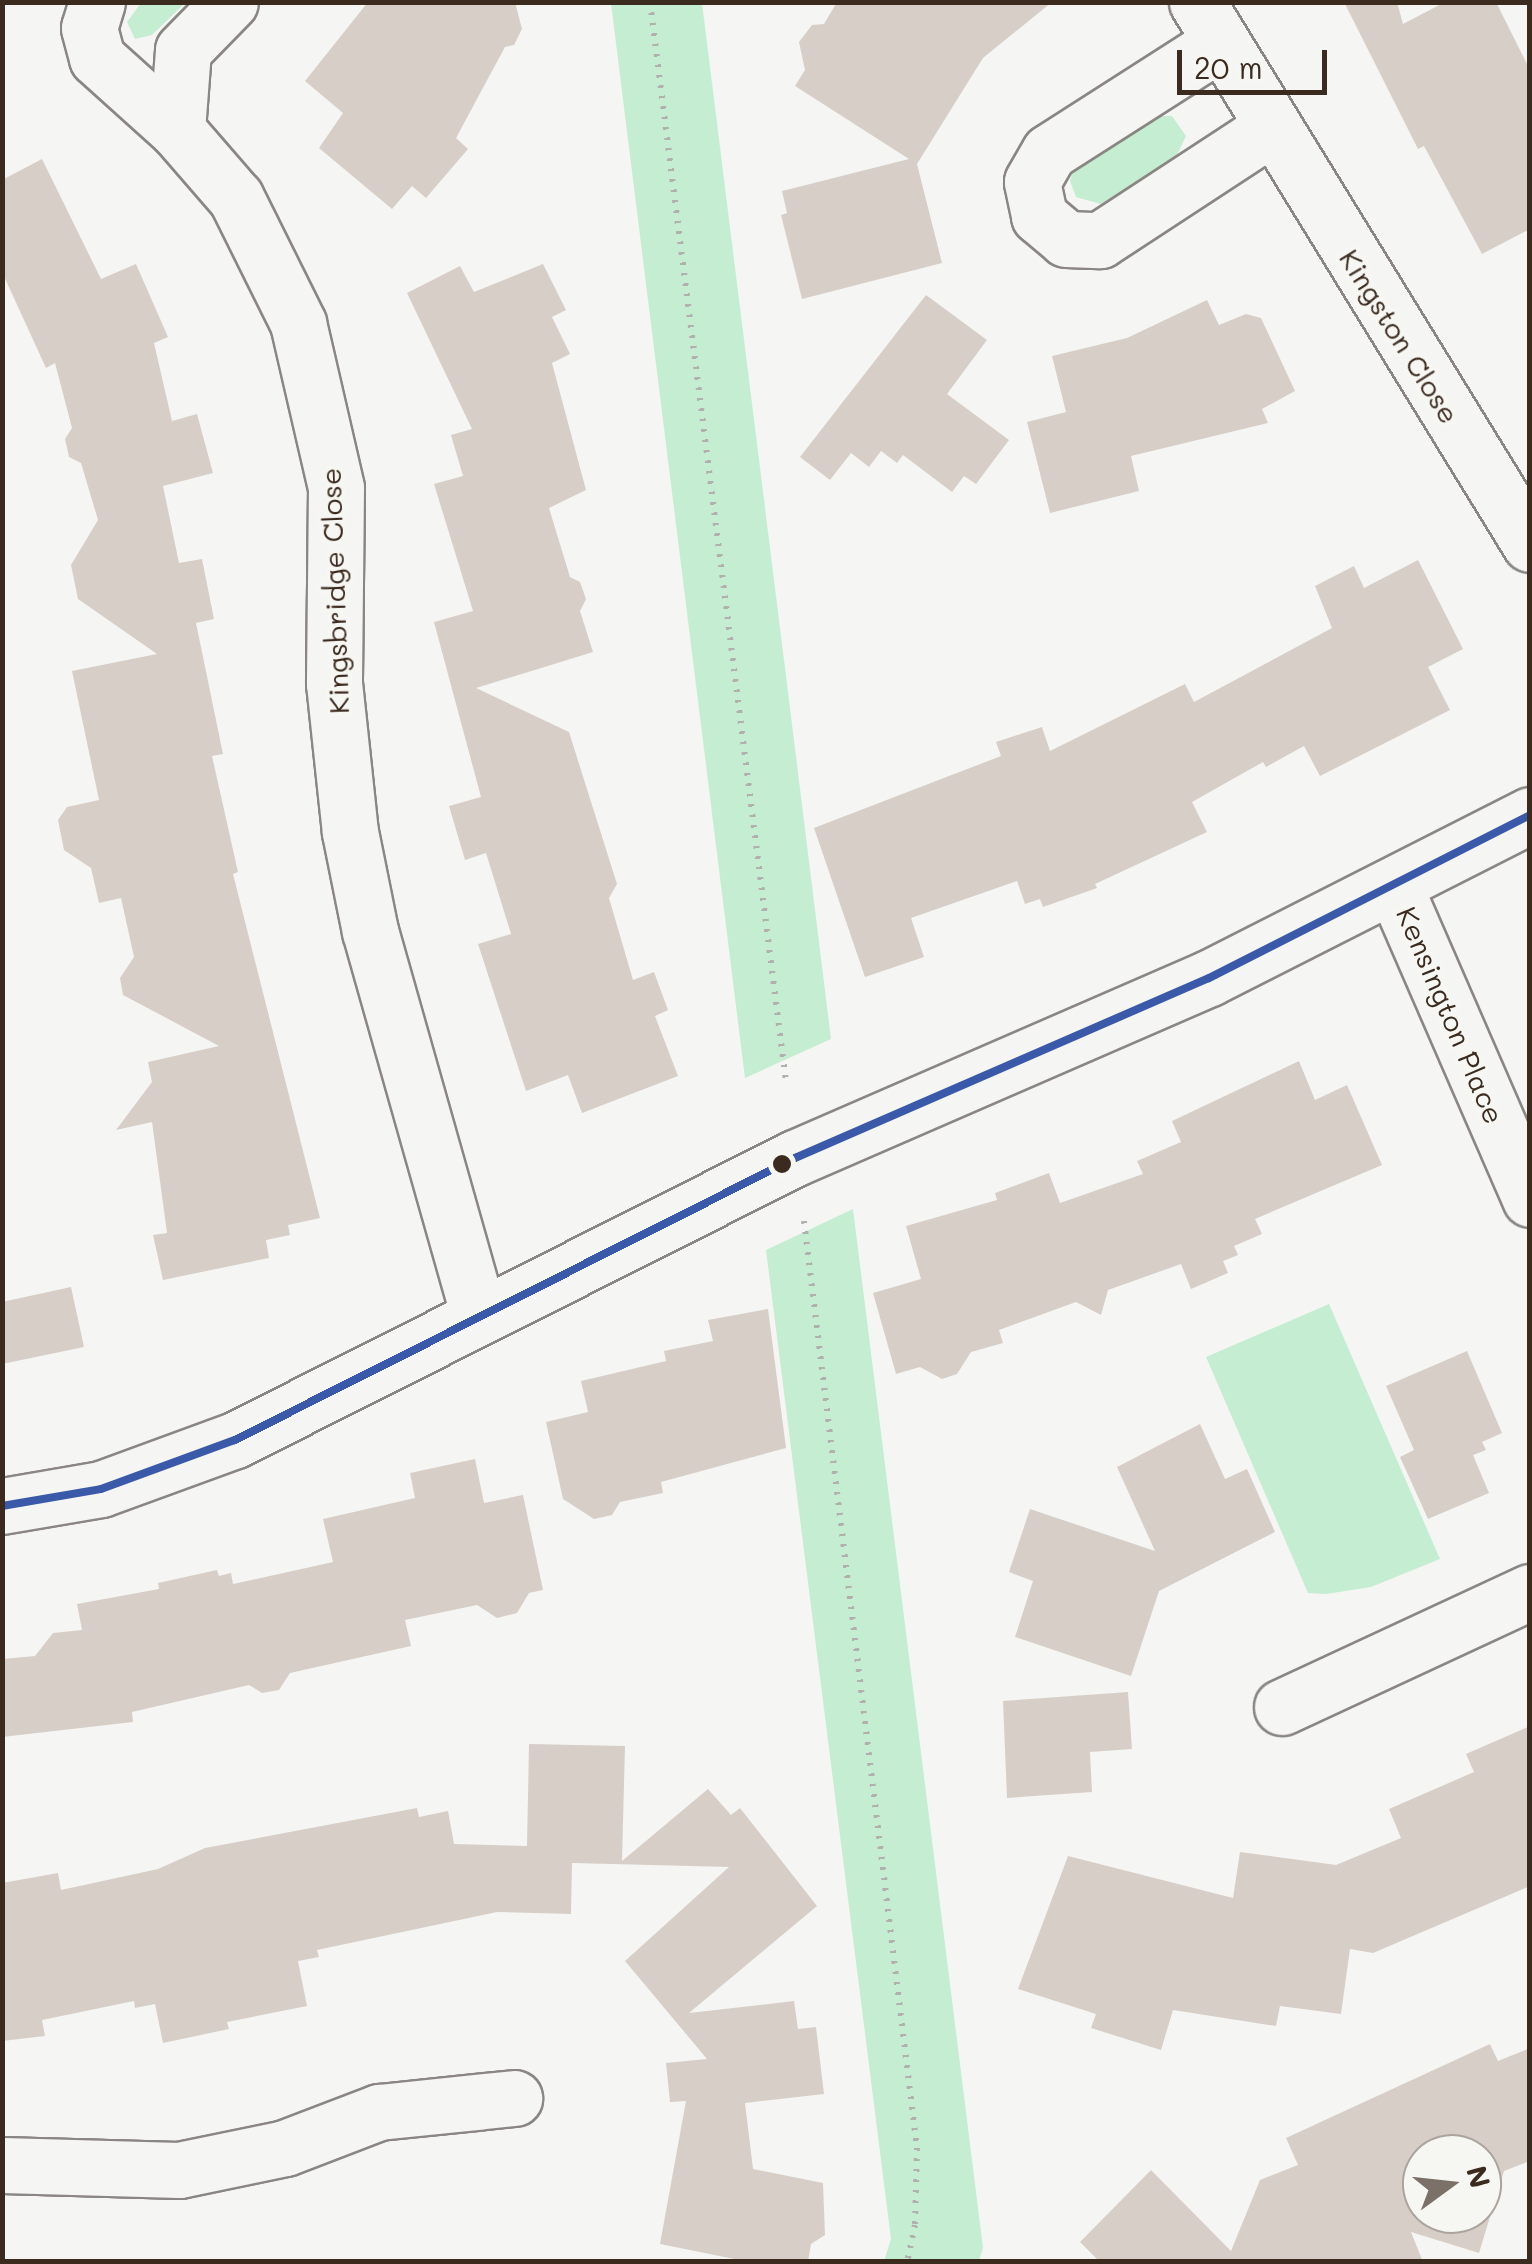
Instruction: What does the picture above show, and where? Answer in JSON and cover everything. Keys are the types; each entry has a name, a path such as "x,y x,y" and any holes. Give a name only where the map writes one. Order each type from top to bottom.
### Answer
{"street":[{"name":"Kingsbridge Close","path":"98,2 89,28 97,58 177,130 236,198 298,323 323,412 336,488 334,683 350,832 370,930 478,1316"},
{"path":"177,130 183,50 230,2"},
{"name":"Kingston Close","path":"1270,128 1100,240 1066,239 1039,216 1032,182 1049,152 1209,22 1270,128 1530,544"},
{"path":"2,1506 101,1489 170,1468 360,1380 478,1316 796,1158 1209,978 1395,888 1530,814"},
{"name":"Kensington Place","path":"1395,888 1530,1198"},
{"path":"1282,1707 1530,1592"},
{"path":"2,2166 179,2170 285,2148 379,2112 514,2098"}],"path":[{"path":"650,2 786,1082"},
{"path":"804,1221 917,2148 915,2225 907,2262"}],"green space":[{"path":"141,2 185,3 152,35 135,39 127,22"},
{"path":"611,3 702,3 788,692 831,1039 745,1078"},
{"path":"1157,116 1172,116 1186,136 1174,161 1101,204 1076,197 1070,181 1076,163"},
{"path":"853,1209 983,2248 979,2261 884,2261 891,2239 766,1250"},
{"path":"1329,1304 1440,1559 1371,1587 1326,1594 1308,1593 1206,1357"}],"building":[{"path":"368,2 515,2 522,29 514,45 505,47 456,138 468,149 426,198 412,186 392,209 319,148 343,113 305,81"},
{"path":"837,2 1052,2 983,58 917,164 942,263 802,299 781,215 787,213 782,191 909,159 795,86 805,70 799,42 812,25 824,24"},
{"path":"1344,2 1397,2 1403,24 1445,2 1496,2 1530,70 1530,229 1482,254 1424,146 1418,149"},
{"path":"42,159 101,279 136,264 168,337 154,343 172,421 197,414 213,473 163,486 179,563 202,559 214,619 196,623 223,754 212,756 238,872 233,874 320,1218 288,1225 290,1235 266,1240 269,1258 163,1280 153,1235 167,1233 152,1122 116,1130 152,1082 148,1062 219,1046 123,995 120,978 134,957 121,898 99,903 91,868 64,850 58,820 67,807 99,800 72,671 157,654 78,599 71,565 98,520 81,463 69,457 65,439 72,428 55,363 46,368 2,272 2,180"},
{"path":"543,264 566,310 552,317 570,354 552,363 586,490 549,508 570,577 580,582 586,599 580,611 593,652 476,688 569,732 617,884 609,898 633,980 654,972 668,1010 655,1016 678,1076 582,1113 568,1075 526,1091 478,944 511,934 486,853 465,860 449,806 481,797 434,622 473,611 434,484 463,476 451,435 472,429 407,293 460,266 474,292"},
{"path":"926,295 987,340 947,394 1009,440 976,484 964,476 952,492 903,455 897,463 881,451 869,467 851,453 830,480 800,457"},
{"path":"1207,300 1219,325 1246,314 1261,318 1295,391 1262,409 1268,423 1131,456 1139,491 1050,513 1027,422 1066,412 1052,356 1127,338"},
{"path":"1418,560 1463,649 1428,667 1450,710 1320,776 1304,746 1266,767 1263,762 1192,802 1207,832 1095,884 1097,888 1043,907 1040,899 1025,904 1017,881 911,918 924,957 865,977 814,828 1001,756 996,742 1042,727 1050,751 1185,684 1194,702 1332,628 1315,586 1354,566 1364,588"},
{"path":"1299,1061 1315,1100 1347,1085 1382,1165 1255,1219 1262,1234 1234,1246 1238,1255 1223,1261 1228,1273 1191,1289 1181,1264 1108,1290 1101,1315 1076,1302 999,1330 1003,1343 971,1352 957,1374 942,1379 920,1367 896,1374 873,1293 921,1279 906,1226 997,1200 995,1193 1049,1173 1060,1203 1143,1174 1137,1161 1181,1142 1172,1121"},
{"path":"71,1287 84,1347 2,1364 2,1302"},
{"path":"768,1309 786,1448 661,1482 663,1493 620,1502 612,1515 594,1519 563,1499 546,1422 588,1412 581,1381 666,1361 664,1351 713,1341 708,1320"},
{"path":"1467,1351 1502,1433 1482,1442 1486,1450 1473,1455 1489,1493 1428,1519 1400,1457 1414,1450 1386,1386"},
{"path":"1200,1424 1225,1479 1247,1469 1275,1532 1159,1591 1131,1676 1015,1637 1033,1581 1009,1572 1030,1509 1155,1551 1117,1467"},
{"path":"475,1459 484,1503 523,1495 543,1590 529,1593 517,1613 497,1618 477,1605 405,1620 411,1646 290,1673 279,1690 262,1693 249,1685 132,1712 133,1722 2,1737 2,1659 35,1656 53,1633 82,1630 77,1604 159,1589 158,1583 217,1570 219,1576 231,1573 233,1584 333,1562 323,1519 415,1498 410,1473"},
{"path":"1128,1692 1132,1749 1090,1752 1092,1792 1007,1798 1003,1701"},
{"path":"1530,1726 1530,1886 1373,1953 1350,1949 1341,2014 1280,2006 1276,2026 1173,2010 1161,2050 1091,2028 1096,2014 1018,1989 1068,1856 1233,1898 1240,1852 1336,1865 1401,1838 1389,1809 1474,1772 1466,1754"},
{"path":"529,1744 625,1746 622,1861 708,1789 731,1815 740,1808 817,1906 689,2013 794,2001 798,2029 816,2027 824,2094 745,2103 753,2169 823,2183 825,2235 811,2244 808,2262 749,2262 660,2244 686,2101 670,2102 666,2063 707,2059 625,1961 729,1867 572,1863 571,1914 497,1912 317,1950 319,1957 298,1961 307,2006 227,2022 229,2029 163,2043 155,2004 135,2008 134,2001 42,2020 45,2036 2,2041 2,1883 58,1873 61,1890 158,1869 205,1848 417,1808 419,1817 448,1811 454,1844 527,1846"},
{"path":"1490,2044 1498,2061 1530,2048 1530,2161 1504,2171 1502,2178 1502,2134 1402,2134 1402,2234 1412,2234 1423,2262 1100,2262 1080,2242 1151,2170 1231,2251 1260,2180 1298,2165 1286,2138"},
{"path":"1417,2234 1485,2234 1479,2253"}],"transit line":[{"path":"2,1506 101,1489 235,1440 795,1158 1209,978 1530,815"}]}
